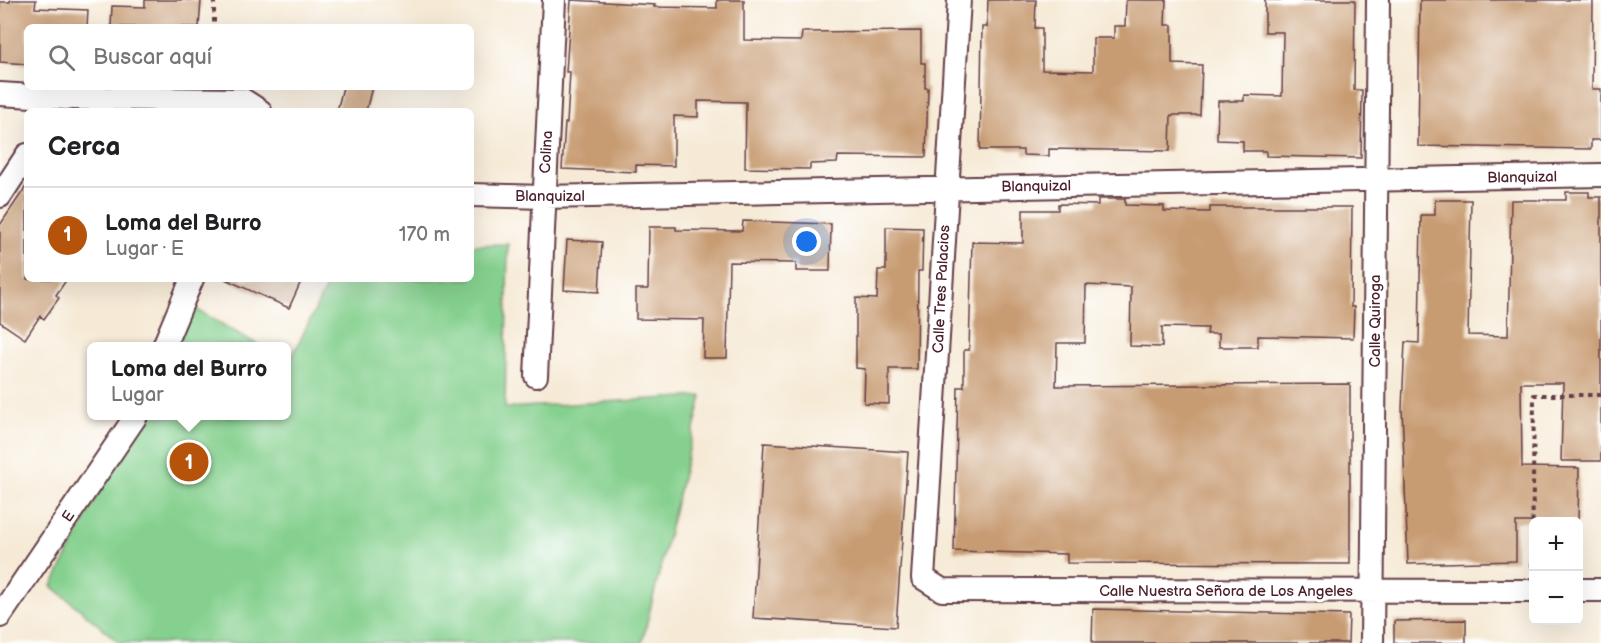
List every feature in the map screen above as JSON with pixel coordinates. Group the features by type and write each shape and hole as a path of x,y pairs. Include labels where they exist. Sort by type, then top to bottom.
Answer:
{"street":[{"name":"Colina","path":"536,376 554,0"},
{"name":"Calle Tres Palacios","path":"923,578 959,0"},
{"name":"Calle Quiroga","path":"1372,643 1378,0"},
{"path":"0,94 61,104 243,100 255,108"},
{"path":"0,196 24,160"},
{"name":"Blanquizal","path":"474,195 543,197 1601,175"},
{"path":"166,342 191,282"},
{"name":"E","path":"0,616 133,420"},
{"name":"Calle Nuestra Señora de Los Angeles","path":"923,578 942,590 1529,591"},
{"path":"1583,590 1601,590"}],"path":[{"path":"214,0 214,24"},
{"path":"1533,571 1534,395 1601,395"}],"green space":[{"path":"508,244 505,408 702,396 642,643 120,643 52,586 136,420 291,420 291,359 329,282 474,282 474,245"},
{"path":"192,307 253,342 174,342"}],"building":[{"path":"10,0 36,0 35,8 88,10 87,24 24,24 24,64 0,62 0,2 10,2"},
{"path":"145,0 201,0 199,24 111,24 112,6 145,7"},
{"path":"571,0 655,5 654,7 717,8 717,0 744,0 744,40 801,41 802,32 921,31 921,63 925,63 925,88 928,88 926,157 838,156 837,163 810,164 810,169 745,168 746,102 698,101 698,117 674,116 674,166 636,165 636,172 562,169 570,72 566,72"},
{"path":"988,0 1036,0 1035,28 1042,28 1042,70 1093,71 1093,38 1114,38 1114,26 1125,26 1126,0 1166,0 1165,25 1172,25 1172,64 1202,65 1200,115 1171,115 1170,151 1049,149 1049,156 1023,155 1023,150 980,150 982,27 987,27"},
{"path":"1265,0 1355,0 1354,90 1362,90 1361,158 1266,156 1266,151 1243,151 1243,141 1217,140 1218,101 1244,101 1244,95 1282,96 1283,32 1265,32"},
{"path":"1420,0 1593,0 1592,89 1601,89 1601,140 1591,140 1591,149 1418,146"},
{"path":"342,90 371,90 367,108 338,108"},
{"path":"24,189 24,282 65,282 56,295 59,298 44,319 40,316 25,339 0,322 0,225"},
{"path":"1566,192 1589,192 1589,197 1601,197 1601,461 1561,461 1563,383 1521,383 1522,467 1579,468 1578,517 1529,517 1529,522 1516,522 1516,561 1408,564 1402,408 1405,342 1419,343 1421,215 1435,215 1435,200 1471,200 1468,335 1508,336 1511,200 1566,200"},
{"path":"1098,199 1125,199 1125,205 1164,206 1164,211 1210,212 1210,207 1352,207 1353,338 1258,336 1258,347 1219,347 1219,334 1207,334 1208,328 1162,327 1162,347 1130,346 1131,287 1086,285 1085,343 1057,343 1056,386 1350,384 1350,564 1067,563 1067,554 954,551 958,387 964,387 964,350 969,350 972,242 1023,243 1023,210 1058,210 1058,204 1098,205"},
{"path":"743,221 831,224 830,271 796,271 796,263 729,262 727,358 703,358 704,320 636,319 636,289 648,289 649,227 676,227 676,230 742,231"},
{"path":"886,227 923,228 922,271 918,271 917,369 889,369 889,404 864,403 865,369 856,368 856,298 877,299 878,270 886,270"},
{"path":"567,240 602,242 599,292 564,290"},
{"path":"232,282 301,282 289,308"},
{"path":"764,443 908,452 896,627 753,618"},
{"path":"1093,609 1349,615 1348,643 1092,643"},
{"path":"1466,620 1466,643 1394,643 1394,621"}],"place":[{"name":"Loma del Burro","path":"189,462"}]}
